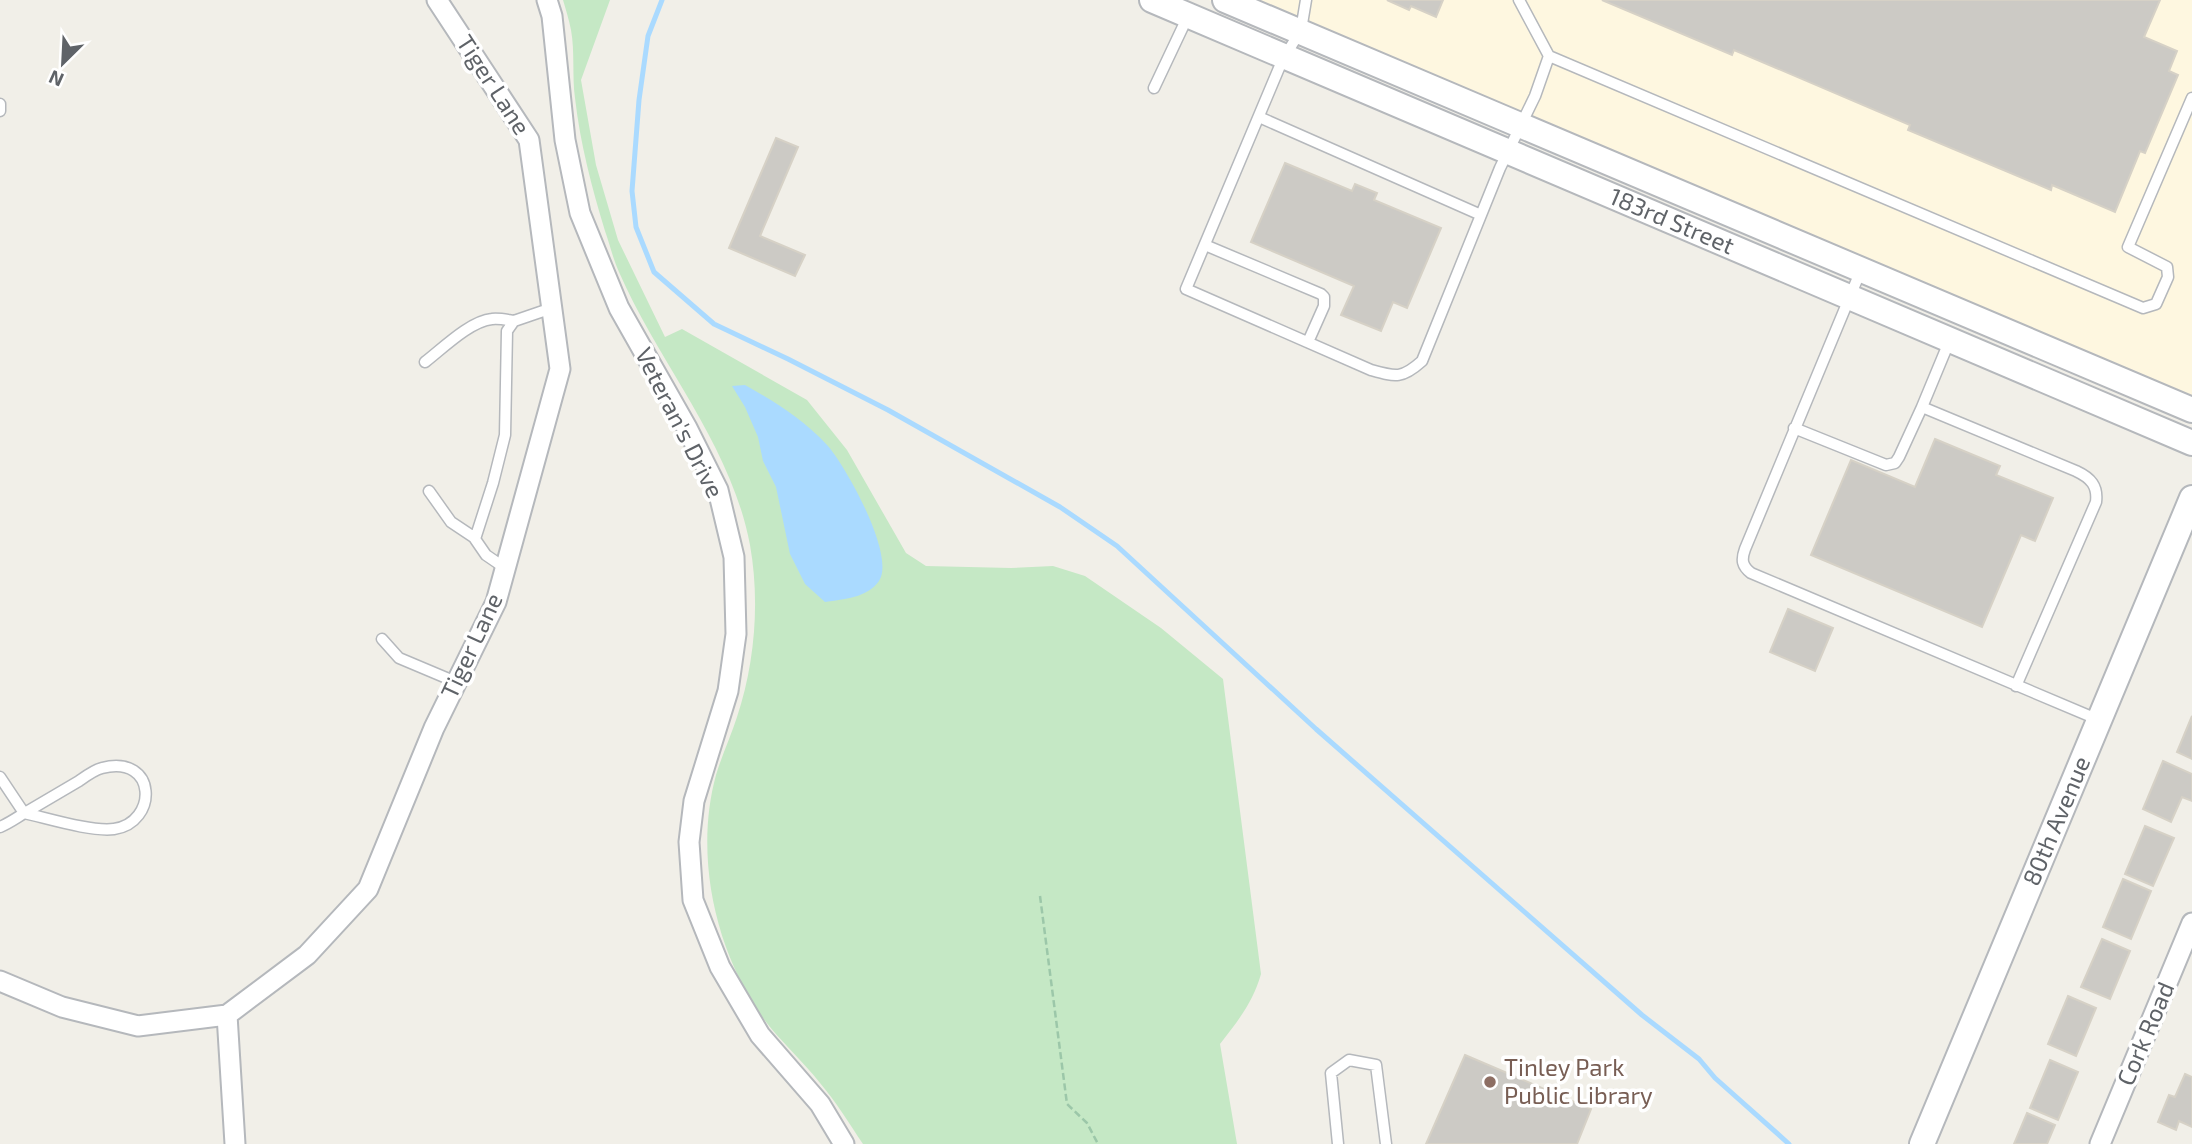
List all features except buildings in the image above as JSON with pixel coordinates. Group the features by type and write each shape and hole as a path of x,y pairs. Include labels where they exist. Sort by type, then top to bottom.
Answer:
{"street":[{"name":"Tiger Lane","path":"0,981 62,1007 138,1026 227,1015 307,955 368,889 434,728 496,602 560,369 530,141 437,0"},
{"name":"Veteran's Drive","path":"547,0 552,16 565,140 580,213 619,308 718,490 734,556 736,634 728,691 694,801 689,842 693,900 720,967 760,1035 820,1104 844,1144"},
{"name":"183rd Street","path":"1152,0 2192,443"},
{"name":"183rd Street","path":"1226,0 2192,410"},
{"name":"80th Avenue","path":"1922,1144 2192,498"},
{"name":"Cork Road","path":"2100,1144 2192,923"},
{"path":"227,1015 235,1144"}],"lane":[{"path":"1306,0 1301,30 1284,57 1186,289 1371,370 1394,376 1409,373 1422,360 1481,215 1523,126 1549,56"},
{"path":"1518,0 1549,56 2143,308 2156,304 2168,277 2167,267 2128,247 2192,97"},
{"path":"1154,88 1188,16"},
{"path":"0,104 0,111"},
{"path":"1259,117 1481,215"},
{"path":"1205,245 1321,294 1324,297 1324,306 1308,342"},
{"path":"1861,270 1742,556 1745,569 2100,720"},
{"path":"425,362 484,320 495,318 514,321 552,308"},
{"path":"475,538 505,435 507,331 514,321"},
{"path":"1794,428 1886,465 1895,463 1950,341"},
{"path":"1922,407 2076,471 2094,484 2097,492 2096,502 2016,686"},
{"path":"429,491 451,522 475,538 486,555 505,568"},
{"path":"382,639 399,658 456,682"},
{"path":"0,777 24,813 98,828 115,829 129,823 141,812 146,798 145,782 135,771 122,765 99,769 24,813 0,827"},
{"path":"1338,1144 1331,1073 1349,1060 1376,1065 1386,1144"}],"path":[{"path":"1040,896 1067,1104 1087,1123 1098,1144"}],"shaded area":[{"path":"1209,0 2192,0 2192,419"}],"green space":[{"path":"563,0 610,0 581,80 596,165 618,240 665,337 682,329 807,400 847,450 906,553 926,566 1053,566 1085,576 1161,628 1223,679 1261,974 1249,1002 1220,1044 1237,1144 863,1144 826,1090 763,1018 746,992 721,933 713,901 707,837 716,775 735,724 752,654 755,588 750,545 741,508 711,438 635,306 615,262 583,149 574,90 572,38"}],"water":[{"path":"745,385 808,427 827,445 846,472 866,512 881,552 882,569 879,581 868,591 855,597 825,602 805,584 790,554 776,487 763,461 758,437 732,386"}],"waterway":[{"path":"662,0 648,36 639,100 632,191 636,227 654,272 714,324 888,410 1060,507 1117,546 1316,729 1642,1015 1699,1059 1715,1078 1789,1144"}],"place":[{"name":"Tinley Park Public Library","path":"1490,1082"}]}
